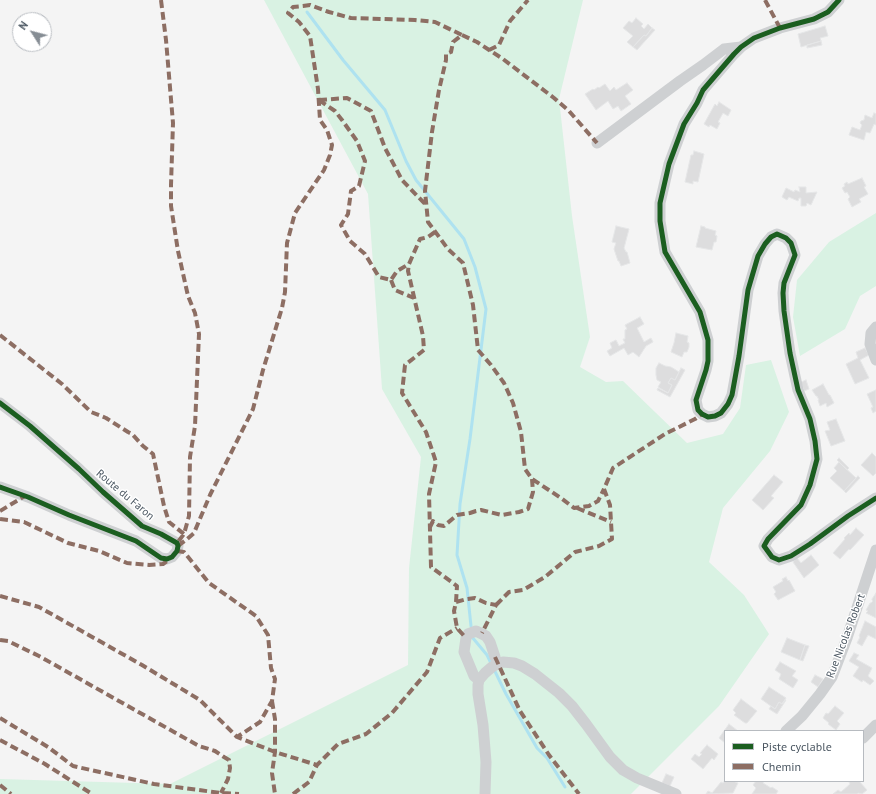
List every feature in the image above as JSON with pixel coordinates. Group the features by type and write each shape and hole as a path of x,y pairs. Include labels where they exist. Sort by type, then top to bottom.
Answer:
{"street":[{"path":"839,0 828,12 814,19 780,28 754,38 741,47 721,67 703,90 684,124 669,164 660,203 660,221 665,252 700,312 708,340 708,361 696,400 698,410 708,417 716,416 721,413 728,404 732,394 748,290 758,256 765,244 776,234 786,238 791,244 795,255 784,283 784,311 790,353 798,390 810,419 817,459 810,485 801,505 768,539 764,546 772,557 779,560 792,556 876,498"},
{"path":"597,144 724,49 741,47"},
{"path":"876,326 872,333 870,344 876,360"},
{"name":"Route du Faron","path":"0,402 30,426 142,526 161,534 176,543 178,546 177,551 168,559 161,558 136,541 0,487"},
{"name":"Rue Nicolas Robert","path":"787,730 802,716 832,677 847,638 876,550"},
{"path":"479,680 474,676 464,652 468,634 476,631 486,636 490,642 495,657"},
{"path":"485,794 486,762 483,725 478,694 479,680 492,667 503,662 514,663 522,666 559,693 572,706 610,757 623,770 637,778 676,794"},
{"path":"864,737 876,725"}],"green space":[{"path":"264,0 583,0 559,99 572,216 590,337 580,367 606,382 623,381 687,443 723,434 740,408 746,365 771,360 789,412 770,451 723,508 709,562 744,595 769,634 719,706 631,794 0,794 0,779 170,784 408,665 409,568 421,457 382,389 368,194"},
{"path":"876,213 876,286 860,296 845,329 800,356 793,317 797,280 829,242"}],"building":[{"path":"636,18 643,24 641,26 644,29 648,24 652,28 646,36 644,35 633,47 627,42 633,36 623,28 629,21 632,23"},
{"path":"825,26 828,36 820,38 821,41 801,47 798,34"},
{"path":"652,28 655,30 637,50 633,47 644,35 646,36"},
{"path":"821,41 822,45 807,48 807,45"},
{"path":"627,83 633,90 625,96 631,104 621,111 618,106 613,109 608,101 596,110 585,94 605,84 610,91 614,87 616,90"},
{"path":"719,102 731,110 728,116 723,113 718,122 720,123 717,129 710,125 709,127 704,124 715,104 717,106"},
{"path":"874,113 876,114 876,125 874,124 870,133 866,132 864,140 849,135 852,127 860,130 862,125 860,123 864,120 865,115 872,118"},
{"path":"694,151 704,154 698,182 693,181 693,184 685,182 691,155 693,155"},
{"path":"862,178 866,186 864,187 868,194 859,199 861,202 852,207 848,199 850,197 842,188 847,182 848,184"},
{"path":"799,187 806,187 806,193 817,192 811,205 807,203 806,206 801,206 801,198 799,198 798,201 789,197 787,200 782,197 786,188 794,192 795,190 800,192"},
{"path":"616,226 629,229 624,248 627,252 630,263 621,266 614,249 616,243 612,242"},
{"path":"701,226 716,231 716,242 714,242 712,250 696,247"},
{"path":"640,317 644,324 637,328 644,342 651,338 653,342 646,346 639,357 633,352 628,355 624,348 610,356 607,351 612,348 610,343 616,340 619,346 625,343 623,339 625,339 625,330 627,329 625,325"},
{"path":"676,333 688,336 687,342 689,343 689,347 687,352 684,352 682,357 671,352"},
{"path":"865,348 869,355 860,360 869,378 855,384 846,364 858,358 856,352"},
{"path":"659,363 671,367 679,372 675,380 671,378 668,383 672,385 668,393 658,387 661,382 657,380 656,368"},
{"path":"681,368 685,370 670,397 657,390 658,388 668,393 672,385 668,383 671,378 675,380"},
{"path":"806,380 809,389 804,391 801,382"},
{"path":"823,384 834,403 827,407 826,403 820,406 817,396 812,390"},
{"path":"876,390 876,411 873,413 871,408 873,407 867,394"},
{"path":"836,419 845,441 831,446 825,431 830,430 827,422"},
{"path":"872,453 876,457 876,473 873,476 861,465"},
{"path":"839,458 849,468 847,470 837,460"},
{"path":"839,462 856,478 844,491 830,478 837,471 834,468"},
{"path":"774,475 783,482 771,496 774,498 763,510 752,500"},
{"path":"858,476 860,478 846,493 844,491"},
{"path":"856,528 864,535 840,559 833,553 845,539 844,538 849,533 850,535"},
{"path":"811,555 819,565 804,578 793,562 797,558 801,563"},
{"path":"786,577 795,591 778,600 774,594 776,592 773,587 783,581 782,579"},
{"path":"876,593 876,618 866,613 868,611 866,610 873,601 872,599"},
{"path":"865,621 876,627 876,639 868,635 862,646 857,643"},
{"path":"787,638 805,645 800,660 781,652"},
{"path":"805,645 809,646 803,661 800,660"},
{"path":"854,653 859,655 856,659 872,668 868,676 874,681 870,685 853,676 859,667 849,661"},
{"path":"780,662 796,671 792,676 798,680 793,688 779,679 781,674 775,670"},
{"path":"815,675 823,679 818,687 811,682"},
{"path":"769,687 786,698 782,704 779,702 775,709 761,699"},
{"path":"741,699 757,711 747,723 734,715 736,713 733,710"},
{"path":"785,700 777,714 769,709 771,706 775,709 779,702 782,704"},
{"path":"835,706 844,713 837,721 840,724 836,730 823,718 826,713 828,714"},
{"path":"729,724 737,730 725,730"},
{"path":"724,731 724,742 719,738"},
{"path":"707,745 718,754 714,760 712,758 703,769 691,759 695,754 699,757 702,754 700,753"},
{"path":"666,774 674,777 670,786 662,783"},
{"path":"721,782 723,783 724,782 738,783 733,793 706,794 708,791 712,793"},
{"path":"755,782 764,782 778,791 776,794 752,794 756,788 753,785"},
{"path":"849,782 860,782 867,790 862,794 833,794 838,790 841,792 850,784"}],"waterway":[{"path":"307,12 343,60 385,110 406,161 416,180 464,239 475,267 486,309 470,439 460,504 457,555 467,588 471,626"},
{"path":"472,637 487,655 506,694 537,748 547,758 565,787"}],"marked path":[{"path":"161,0 173,123 171,206 178,251 188,296 195,313 199,334 195,426 190,457 189,516 184,534 177,543"},
{"path":"489,50 499,45 510,21 528,0"},
{"path":"765,0 780,28"},
{"path":"178,546 194,533 210,495 253,409 282,308 285,292 287,243 295,213 324,170 330,155 332,145 327,130 320,120 318,89 310,36 299,22 288,13 293,7 310,5 351,18 435,22 462,35 453,42 451,52 446,54 439,90 425,191 428,222 448,249 463,263 473,305 478,350 504,383 513,403 521,432 525,469 532,479 574,508 589,506 598,501 604,489"},
{"path":"462,35 477,42 503,59 554,98 569,111 597,143"},
{"path":"319,100 347,98 371,111 385,148 402,180 426,205"},
{"path":"319,100 335,111 342,120 357,141 365,161 359,186 351,191 348,214 341,225 350,241 365,254 379,277 391,280 397,271 409,264"},
{"path":"435,232 428,237 420,239 409,264 408,271 423,336 424,350 405,365 402,393 426,432 436,462 429,494 431,567 457,586 454,611 457,628 466,638"},
{"path":"391,280 395,290 414,298"},
{"path":"0,335 62,384 91,412 106,418 132,434 153,454 164,506 169,522 184,534"},
{"path":"496,605 509,592 523,590 545,577 575,552 599,546 612,539 610,505 604,489 613,468 665,434 702,414"},
{"path":"430,527 433,521 438,525 444,526 457,515 481,510 502,515 528,509 533,492 532,479"},
{"path":"0,511 25,496"},
{"path":"577,508 611,522"},
{"path":"0,519 24,522 68,543 99,551 127,563 149,565 163,564 170,559"},
{"path":"177,551 184,552 209,583 256,616 268,635 271,668 275,679 272,701 260,722 237,737"},
{"path":"0,596 39,607 142,665 200,700 237,737 275,752 317,765"},
{"path":"456,602 475,598 486,603 496,605 482,633"},
{"path":"293,794 309,782 317,765 338,744 366,734 392,713 427,672 440,638 457,628"},
{"path":"0,640 8,641 39,656 199,746 215,751 229,760 230,768 228,779 221,793"},
{"path":"495,657 520,711 549,755 579,794"},
{"path":"272,701 275,719 275,752 272,773 275,794"},
{"path":"0,718 48,747 73,766 154,784 239,794"},
{"path":"0,740 45,764 92,794"},
{"path":"0,785 11,794"}],"cycle path":[{"path":"839,0 828,12 814,19 780,28 754,38 734,54 703,90 684,124 669,164 660,203 660,221 665,252 700,312 708,340 708,361 696,400 698,410 708,417 721,413 728,404 732,395 748,290 758,256 771,237 777,234 786,238 791,243 795,255 784,283 784,311 790,353 798,390 810,419 817,459 810,485 801,505 768,539 764,546 772,557 779,560 791,556 876,498"},
{"path":"0,403 30,426 142,526 177,543 177,551 172,557 167,559 161,558 136,541 0,487"}]}
